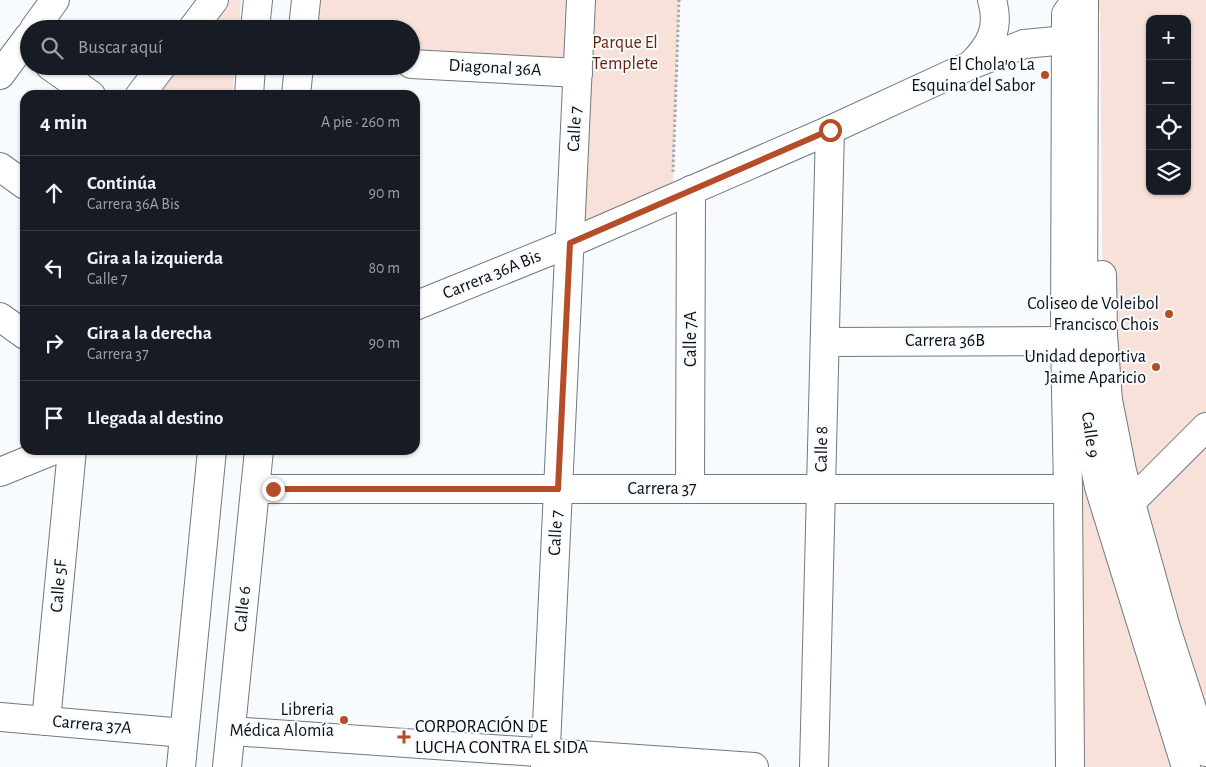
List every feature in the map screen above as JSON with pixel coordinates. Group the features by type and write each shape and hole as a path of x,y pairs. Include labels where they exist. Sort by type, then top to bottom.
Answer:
{"street":[{"path":"42,20 55,0"},
{"path":"199,20 214,0"},
{"path":"256,20 258,0"},
{"path":"304,20 306,0"},
{"name":"Calle 7","path":"545,760 581,0"},
{"path":"971,65 991,41 995,26 995,10 992,0"},
{"name":"Calle 9","path":"1070,767 1065,341 1066,14 1076,0"},
{"name":"Calle 9","path":"1084,0 1083,334 1090,444 1099,486 1186,767"},
{"name":"Calle 9","path":"1092,0 1100,12 1103,334 1107,390 1118,455 1130,503 1166,628 1206,752"},
{"name":"Carrera 36A Bis","path":"420,304 570,243 830,130 971,65 1024,44 1066,40"},
{"path":"0,75 20,51"},
{"name":"Diagonal 36A","path":"420,64 578,73"},
{"path":"63,75 85,90"},
{"path":"144,90 155,75"},
{"path":"249,90 251,75"},
{"path":"297,90 298,75"},
{"name":"Calle 8","path":"814,767 830,130"},
{"path":"0,167 20,181"},
{"name":"Calle 7A","path":"682,194 690,489"},
{"path":"0,317 20,331"},
{"name":"Carrera 36B","path":"825,342 1065,341"},
{"path":"1130,503 1206,427"},
{"path":"0,472 42,455"},
{"name":"Calle 5F","path":"46,721 72,455"},
{"path":"181,767 212,455"},
{"name":"Calle 6","path":"227,767 258,455"},
{"name":"Carrera 37","path":"255,489 1068,489"},
{"path":"1132,594 1148,566"},
{"name":"Carrera 37A","path":"0,717 184,733"},
{"path":"231,731 545,760 754,767"}],"path":[{"path":"679,0 682,194"}],"green space":[{"path":"227,0 241,0 240,20 210,20"},
{"name":"Parque El Templete","path":"306,0 679,0 673,185 570,243 578,73 420,64 420,20 304,20"},
{"name":"Unidad deportiva Jaime Aparicio","path":"1092,0 1206,0 1206,752 1166,628 1103,335 1100,12"},
{"path":"163,75 234,75 233,90 150,90"},
{"path":"1099,487 1186,767 1070,767 1068,489"}],"place":[{"name":"El Chola'o La Esquina del Sabor","path":"1045,75"},
{"name":"Coliseo de Voleibol Francisco Chois","path":"1169,314"},
{"name":"Unidad deportiva Jaime Aparicio","path":"1156,367"},
{"name":"Libreria Médica Alomía","path":"344,720"},
{"name":"CORPORACIÓN DE LUCHA CONTRA EL SIDA","path":"404,737"}],"route":[{"path":"273,489 558,489 570,243 830,130"}]}
